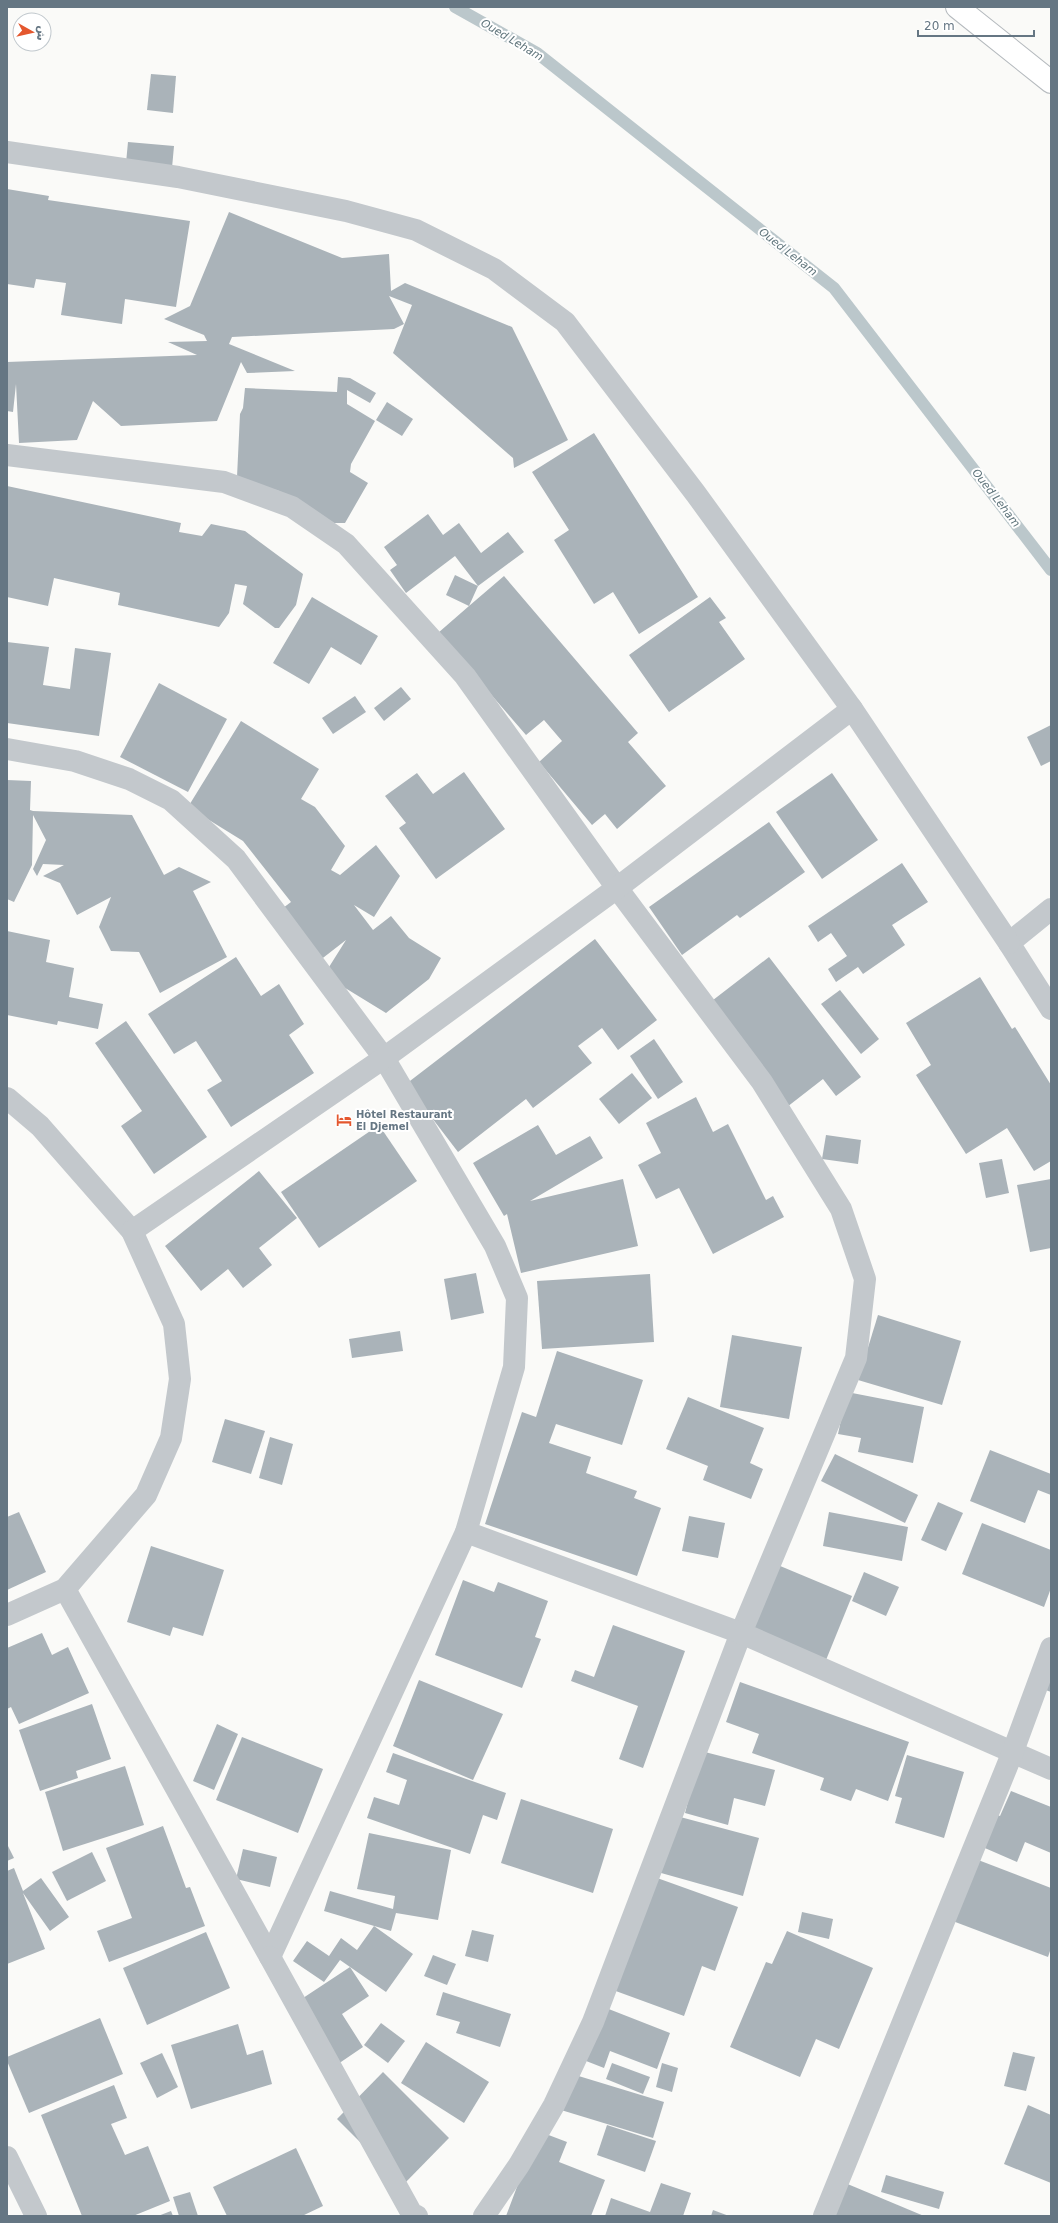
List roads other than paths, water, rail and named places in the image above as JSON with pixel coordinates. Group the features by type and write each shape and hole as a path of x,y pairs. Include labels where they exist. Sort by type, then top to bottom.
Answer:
{"main road":[{"path":"957,7 1051,82"}],"street":[{"path":"7,152 178,177 346,211 416,230 494,269 565,322 696,494 852,709 1009,943 1051,1010"},
{"path":"7,455 224,482 292,507 346,544 465,676 617,888 762,1082 841,1209 865,1280 856,1358 741,1633 593,2022 554,2105 519,2165 484,2216"},
{"path":"132,1231 384,1058 617,888 852,709"},
{"path":"7,749 75,761 129,779 171,800 236,859 384,1058 495,1246 517,1298 514,1367 466,1532 270,1957"},
{"path":"1009,943 1051,909"},
{"path":"7,1098 40,1126 132,1231 174,1324 180,1378 171,1438 146,1495 65,1589 7,1615"},
{"path":"466,1532 741,1633 1012,1754 1051,1769"},
{"path":"65,1589 270,1957 411,2215"},
{"path":"824,2216 1012,1754 1051,1648"},
{"path":"7,2157 36,2216"}],"waterway":[{"name":"Oued Leham","path":"455,7 537,53 834,288 1051,570"}],"place":[{"name":"Hôtel Restaurant El Djemel","path":"344,1120"}]}
